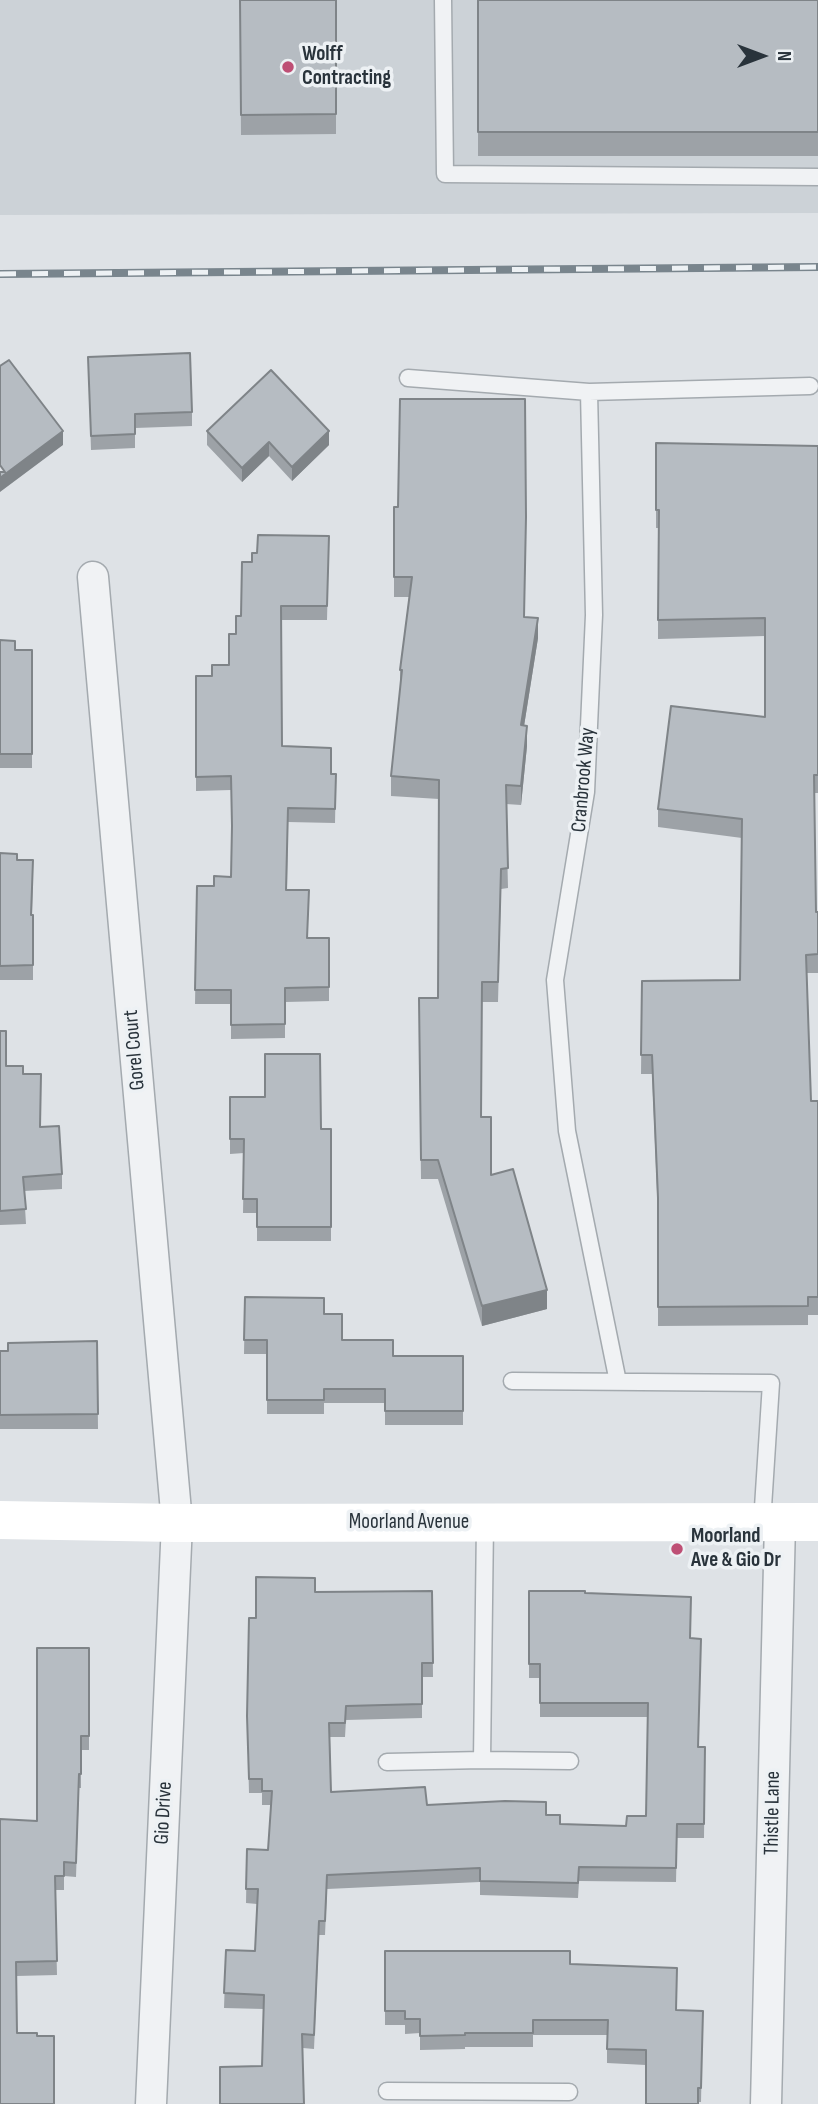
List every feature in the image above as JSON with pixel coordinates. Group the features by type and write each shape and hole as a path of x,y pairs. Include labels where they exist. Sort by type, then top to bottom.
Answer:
{"street":[{"name":"Gorel Court","path":"93,577 177,1522"},
{"name":"Moorland Avenue","path":"0,1520 818,1522"},
{"name":"Gio Drive","path":"151,2104 177,1522"},
{"name":"Thistle Lane","path":"766,2104 771,1522"}],"lane":[{"path":"443,0 445,174 818,177"},
{"path":"408,378 589,392 810,386"},
{"name":"Cranbrook Way","path":"589,392 594,615 586,792 555,980 567,1131 618,1382"},
{"path":"512,1381 771,1384 771,1522"},
{"path":"482,1760 485,1522"},
{"path":"387,1762 570,1761"},
{"path":"387,2091 475,2098 569,2092"}],"shaded area":[{"path":"0,0 818,0 818,213 0,215"}],"building":[{"name":"Wolff Contracting","path":"240,0 336,0 336,114 241,115"},
{"path":"478,0 818,0 818,132 478,132"},
{"path":"190,353 192,412 135,414 135,434 91,436 88,357"},
{"path":"9,360 63,431 0,478 0,472 5,472 0,465 0,366"},
{"path":"271,370 329,431 292,467 269,442 242,468 207,431"},
{"path":"400,399 525,399 524,617 538,618 521,725 527,726 521,786 506,785 508,868 501,869 498,982 482,982 481,1117 491,1117 491,1175 513,1169 547,1290 482,1306 438,1160 421,1160 419,998 438,998 439,780 391,776 400,670 412,577 394,577 394,507 398,507"},
{"path":"656,443 818,446 818,775 814,775 818,954 806,955 811,1101 818,1101 818,1297 808,1297 808,1306 658,1307 658,1198 652,1055 641,1055 642,981 740,980 742,819 658,809 671,706 765,717 765,618 658,620 659,510 656,510"},
{"path":"258,535 329,536 327,606 281,606 282,746 331,748 331,774 336,774 335,809 288,808 286,890 309,890 307,938 329,938 329,987 285,988 285,1024 231,1025 231,990 195,990 197,886 214,886 214,876 231,877 232,826 231,776 196,777 196,676 212,676 212,665 229,665 229,634 236,634 236,616 241,616 242,562 252,562 252,553 257,553"},
{"path":"0,640 15,641 15,650 32,650 32,754 0,754"},
{"path":"0,853 17,854 17,860 33,860 33,965 0,966"},
{"path":"0,1031 6,1031 6,1066 23,1066 23,1074 41,1074 40,1127 59,1126 62,1174 23,1177 26,1209 0,1211"},
{"path":"265,1054 320,1054 321,1129 331,1129 331,1227 257,1227 257,1199 243,1199 244,1139 230,1139 230,1097 265,1097"},
{"path":"245,1297 324,1298 324,1314 342,1314 342,1340 393,1340 393,1356 463,1356 463,1411 385,1411 385,1389 324,1389 324,1400 267,1400 267,1340 244,1340"},
{"path":"97,1341 98,1414 0,1415 0,1351 8,1351 8,1343"},
{"path":"256,1577 315,1578 315,1592 432,1591 433,1663 422,1663 422,1704 346,1706 345,1723 329,1723 331,1792 425,1787 427,1805 546,1802 546,1815 560,1815 560,1824 626,1826 627,1816 646,1816 648,1703 540,1703 540,1664 529,1664 529,1591 691,1597 690,1638 701,1639 698,1747 705,1747 704,1824 677,1824 676,1868 579,1867 578,1883 480,1881 480,1868 327,1875 325,1921 319,1921 314,2035 302,2034 304,2104 220,2104 220,2067 262,2066 264,1995 224,1993 226,1950 255,1951 258,1889 246,1889 247,1849 268,1850 272,1791 262,1791 262,1779 249,1779 249,1618 256,1618"},
{"path":"37,1648 89,1648 89,1736 81,1736 76,1863 64,1862 64,1876 55,1876 57,1961 16,1962 17,2033 54,2036 54,2104 0,2104 0,1819 37,1821"},
{"path":"385,1951 570,1951 570,1964 677,1968 676,2010 703,2011 701,2088 698,2088 698,2104 646,2104 646,2050 607,2049 608,2020 533,2020 533,2033 420,2036 420,2019 405,2019 405,2011 385,2011"}],"railway":[{"path":"0,274 818,267"}],"place":[{"name":"Wolff Contracting","path":"288,67"},
{"name":"Moorland Ave & Gio Dr","path":"677,1549"}]}
